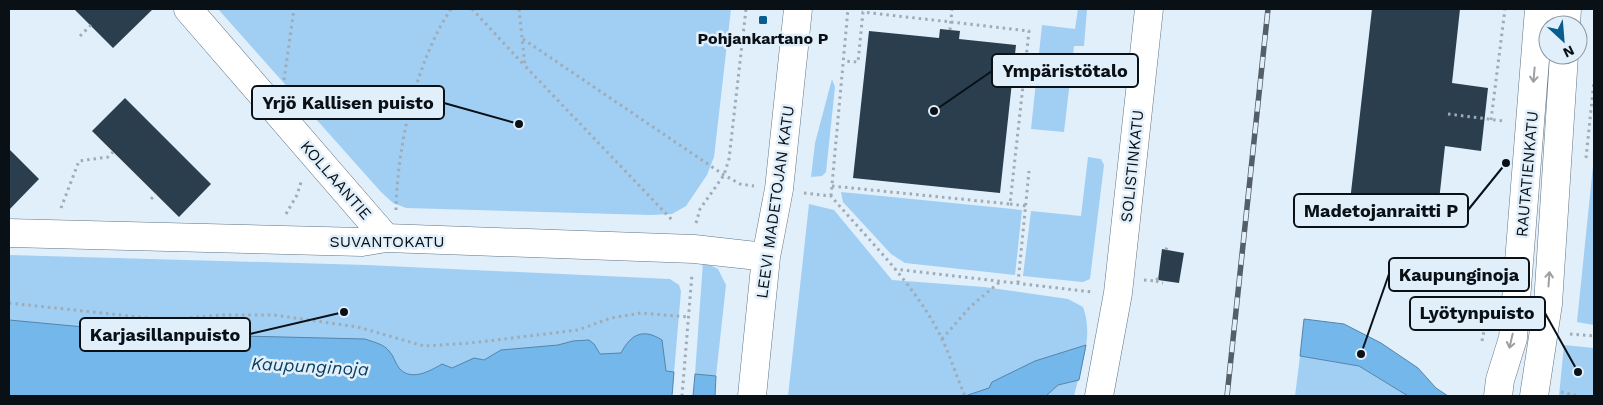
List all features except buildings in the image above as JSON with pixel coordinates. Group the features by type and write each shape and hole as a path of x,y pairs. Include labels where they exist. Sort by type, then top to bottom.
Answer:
{"street":[{"name":"KOLLAANTIE","path":"188,9 269,102 391,227"},
{"name":"LEEVI MADETOJAN KATU","path":"752,396 766,257 779,190 798,9"},
{"name":"SOLISTINKATU","path":"1098,396 1118,289 1150,9"},
{"name":"RAUTATIENKATU","path":"1498,396 1500,380 1513,338 1540,9"},
{"name":"RAUTATIENKATU","path":"1546,394 1548,304 1563,65"},
{"name":"SUVANTOKATU","path":"9,233 362,242 391,227 694,249 766,257"}],"path":[{"path":"269,102 282,90 294,9"},
{"path":"391,227 407,117 425,63 450,9"},
{"path":"472,9 678,227"},
{"path":"520,9 525,66"},
{"path":"682,396 696,220 724,174 730,159 746,9"},
{"path":"831,196 848,9"},
{"path":"950,30 952,9"},
{"path":"1491,120 1505,9"},
{"path":"844,61 858,62 864,10 1029,31 1010,204"},
{"path":"80,36 91,25"},
{"path":"743,37 761,39"},
{"path":"523,39 724,174 740,184 751,185"},
{"path":"1448,114 1510,122"},
{"path":"60,212 79,161 108,157 113,152"},
{"path":"281,219 291,208 297,196 304,171"},
{"path":"1018,283 1029,171"},
{"path":"832,186 1026,206"},
{"path":"150,199 156,194"},
{"path":"809,194 831,196 921,304 942,339 966,396"},
{"path":"893,269 1018,283 1118,289 1157,280 1163,283"},
{"path":"942,339 971,306 1002,280"},
{"path":"9,303 167,320 220,315 274,315 358,326 424,346 471,343 578,330 611,318 641,313 688,317"},
{"path":"1480,351 1486,316"},
{"path":"1568,334 1594,336"},
{"path":"1546,394 1579,396"}],"shaded area":[{"path":"218,9 731,9 714,157 707,175 686,206 672,214 406,208 393,203 381,192"},
{"path":"1078,9 1087,9 1084,46 1074,46 1064,132 1031,129 1042,25 1075,29"},
{"path":"832,79 835,87 826,172 822,176 811,177 815,143"},
{"path":"1594,156 1594,325 1577,322"},
{"path":"1088,157 1101,159 1104,165 1090,279 1083,282 1023,276 1031,211 1081,216"},
{"path":"841,192 1022,210 1015,275 905,263 891,254 843,202"},
{"path":"809,204 834,210 892,280 984,287 1068,299 1083,307 1086,318 1087,340 1074,396 788,396"},
{"path":"9,255 366,265 670,279 679,285 681,291 672,396 9,396"},
{"path":"703,262 718,269 726,285 716,376 695,374"},
{"path":"1564,345 1594,348 1594,396 1559,396"},
{"path":"1300,356 1359,366 1408,396 1295,396"}],"water":[{"path":"1304,319 1344,324 1381,343 1418,368 1436,388 1448,396 1408,396 1359,366 1300,356"},
{"path":"9,320 159,334 365,339 387,349 399,368 404,372 415,375 442,364 452,368 474,358 484,360 501,350 558,345 573,341 589,340 600,354 621,353 633,337 649,334 662,340 666,371 674,372 672,396 9,396"},
{"path":"1086,345 1079,380 1058,385 1046,396 965,396 989,388 992,382 1035,361"},
{"path":"695,374 716,376 715,396 693,396"}],"railway":[{"path":"1227,396 1268,9"}],"place":[{"name":"Pohjankartano P","path":"763,20"},
{"name":"Ympäristötalo","path":"934,111"},
{"name":"Yrjö Kallisen puisto","path":"519,124"},
{"name":"Madetojanraitti P","path":"1506,163"},
{"name":"Karjasillanpuisto","path":"344,312"},
{"name":"Kaupunginoja","path":"1361,354"},
{"name":"Lyötynpuisto","path":"1578,372"}]}
